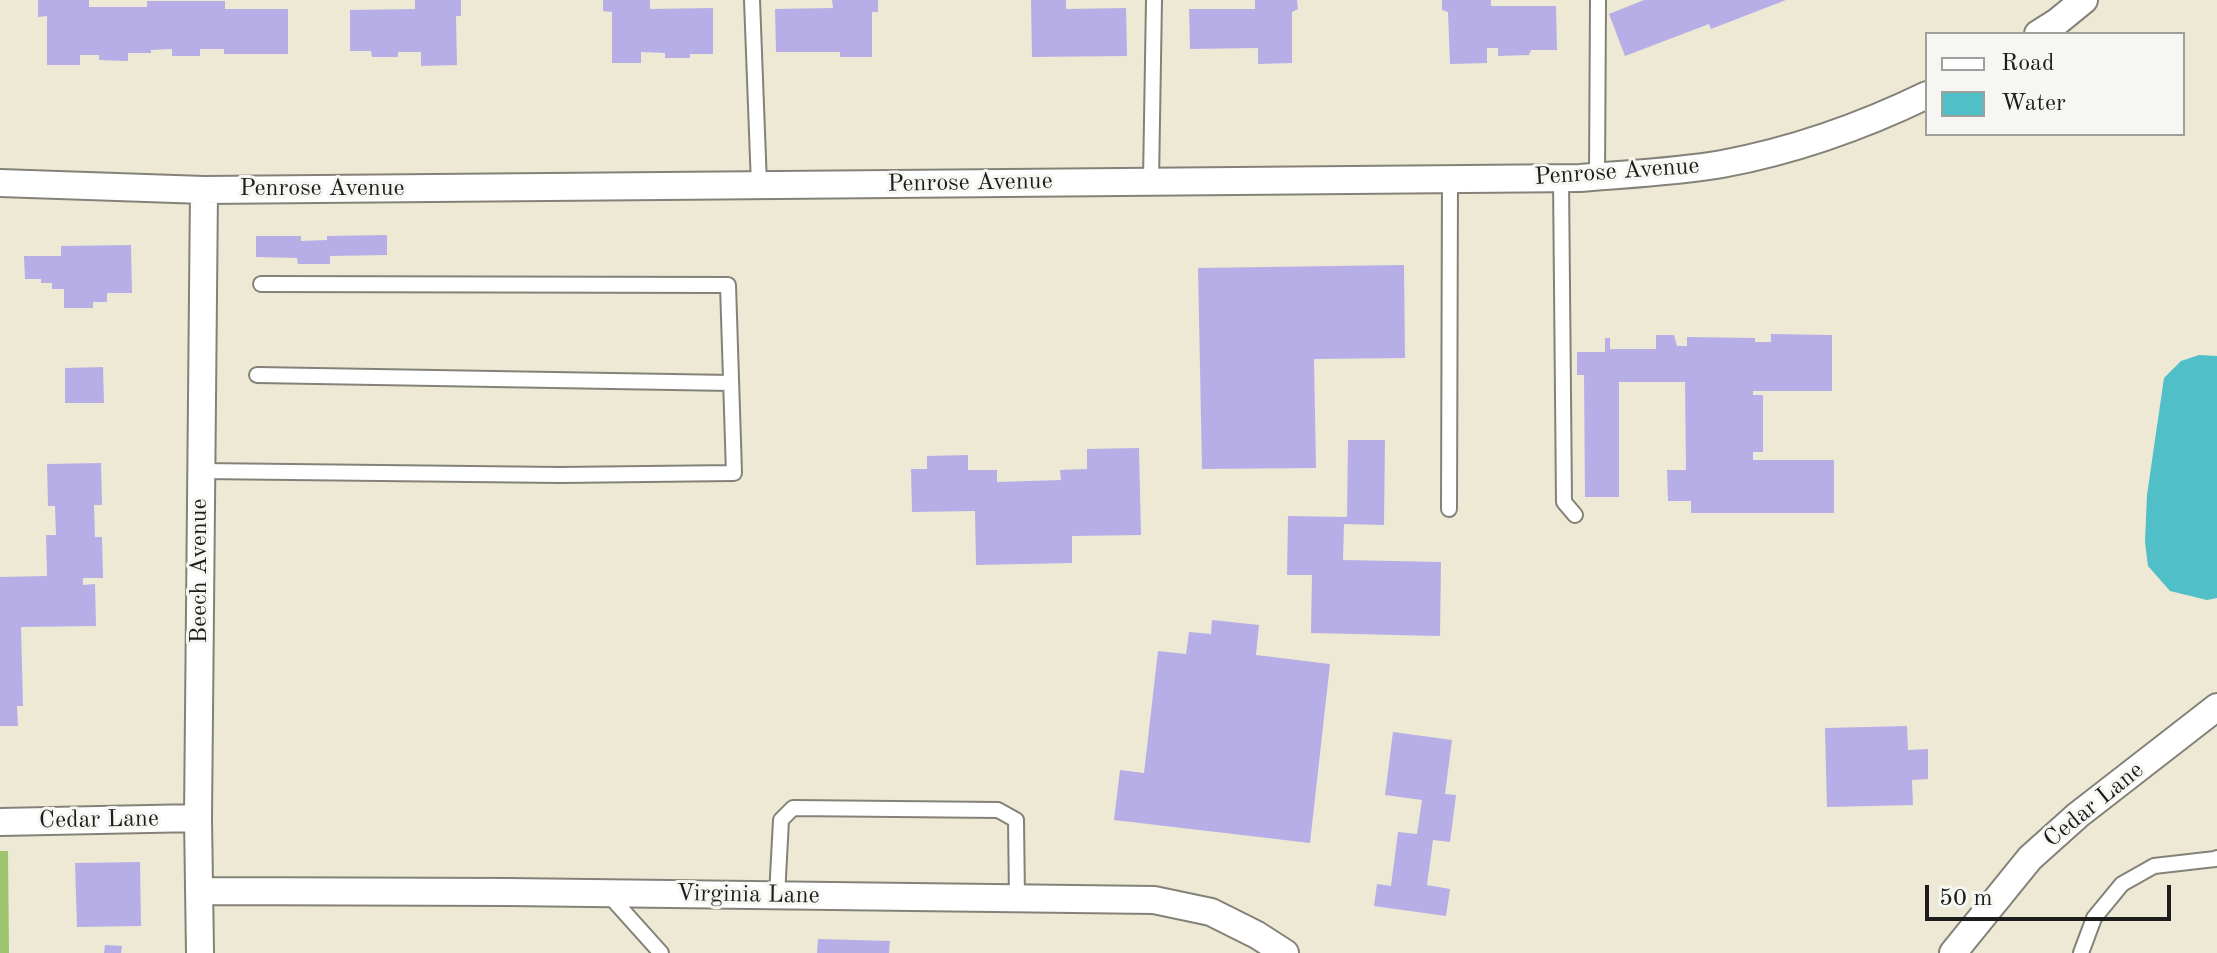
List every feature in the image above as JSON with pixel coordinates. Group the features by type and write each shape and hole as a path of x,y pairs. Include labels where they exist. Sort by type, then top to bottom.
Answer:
{"street":[{"path":"2041,32 2084,0"},
{"name":"Penrose Avenue","path":"0,183 204,190 1561,178 1725,164 1832,134 1925,96"},
{"name":"Beech Avenue","path":"200,953 198,818 204,190"},
{"name":"Cedar Lane","path":"1953,953 2030,858 2078,815 2217,707"},
{"name":"Cedar Lane","path":"0,822 198,818"},
{"name":"Virginia Lane","path":"199,891 1154,900 1211,912 1285,953"}],"lane":[{"path":"752,0 759,185"},
{"path":"1151,181 1154,0"},
{"path":"1597,176 1598,0"},
{"path":"1561,178 1564,502 1575,515"},
{"path":"1449,509 1450,179"},
{"path":"201,471 560,475 734,473 728,285 261,284"},
{"path":"257,375 731,383"},
{"path":"777,896 781,820 793,808 919,809 998,810 1016,820 1017,899"},
{"path":"2081,953 2094,918 2122,884 2154,866 2217,858"},
{"path":"608,893 661,953"}],"green space":[{"path":"0,851 8,851 9,953 0,953"}],"water":[{"path":"2199,355 2217,356 2217,598 2207,600 2170,591 2148,566 2145,542 2147,495 2164,378 2181,361"}],"building":[{"path":"38,0 89,0 89,7 147,7 147,1 225,1 225,9 288,9 288,54 224,54 224,49 200,49 200,56 172,56 172,49 128,53 128,61 99,60 99,55 80,55 80,65 47,65 47,16 38,17"},
{"path":"415,0 461,0 461,16 456,16 457,65 421,66 421,52 398,52 398,57 372,57 371,51 350,51 350,10 415,9"},
{"path":"603,0 650,0 650,9 713,8 713,54 665,58 665,53 641,52 641,63 612,63 612,12 603,11"},
{"path":"832,0 878,0 878,12 872,12 872,57 840,57 840,52 776,52 775,9 833,8"},
{"path":"1031,0 1066,0 1066,9 1126,8 1127,56 1032,57"},
{"path":"1255,0 1297,0 1298,9 1292,12 1292,63 1258,64 1258,48 1190,49 1189,9 1255,9"},
{"path":"1442,0 1491,0 1491,6 1556,6 1557,50 1531,50 1529,55 1498,56 1498,48 1487,48 1487,63 1450,64 1448,12 1442,10"},
{"path":"1644,0 1786,0 1711,29 1709,24 1625,56 1609,14"},
{"path":"387,235 387,255 330,256 330,264 298,264 297,258 256,257 256,236 301,236 301,241 327,240 327,236"},
{"path":"131,245 132,293 107,293 107,302 93,302 93,308 64,308 64,289 52,289 52,283 41,283 41,279 25,279 24,256 61,256 61,246"},
{"path":"1404,265 1405,358 1314,359 1316,468 1202,469 1198,268"},
{"path":"1771,334 1832,335 1832,391 1753,391 1753,395 1763,395 1763,452 1753,452 1753,460 1834,460 1834,513 1691,513 1691,501 1668,501 1667,470 1686,470 1685,382 1619,382 1619,497 1585,497 1584,375 1577,375 1577,352 1605,352 1605,338 1610,338 1610,349 1656,349 1656,335 1674,335 1677,346 1687,346 1687,337 1755,338 1755,342 1771,342"},
{"path":"103,367 104,403 65,403 65,368"},
{"path":"1348,440 1385,440 1384,525 1344,524 1343,560 1441,562 1440,636 1311,633 1312,575 1287,575 1288,516 1347,517"},
{"path":"1139,448 1141,535 1072,536 1072,563 976,565 975,511 912,512 911,469 927,469 927,456 968,455 968,470 997,470 997,482 1061,480 1060,470 1087,469 1087,449"},
{"path":"101,463 102,505 94,505 95,537 102,537 103,578 83,578 83,585 95,584 96,626 21,627 23,706 17,706 18,726 0,726 0,577 47,576 46,535 56,535 55,506 48,506 47,464"},
{"path":"1212,620 1259,625 1256,655 1330,664 1310,843 1114,820 1120,770 1144,773 1158,651 1186,654 1189,632 1211,634"},
{"path":"1907,726 1908,750 1928,749 1928,779 1912,780 1913,805 1827,807 1825,728"},
{"path":"1393,732 1452,740 1445,794 1456,795 1450,842 1433,840 1427,885 1450,889 1446,916 1374,906 1377,884 1391,886 1398,832 1417,834 1422,800 1385,795"},
{"path":"140,862 141,926 77,927 75,863"},
{"path":"818,939 890,941 889,953 817,953"},
{"path":"105,945 122,946 121,953 104,953"}]}
